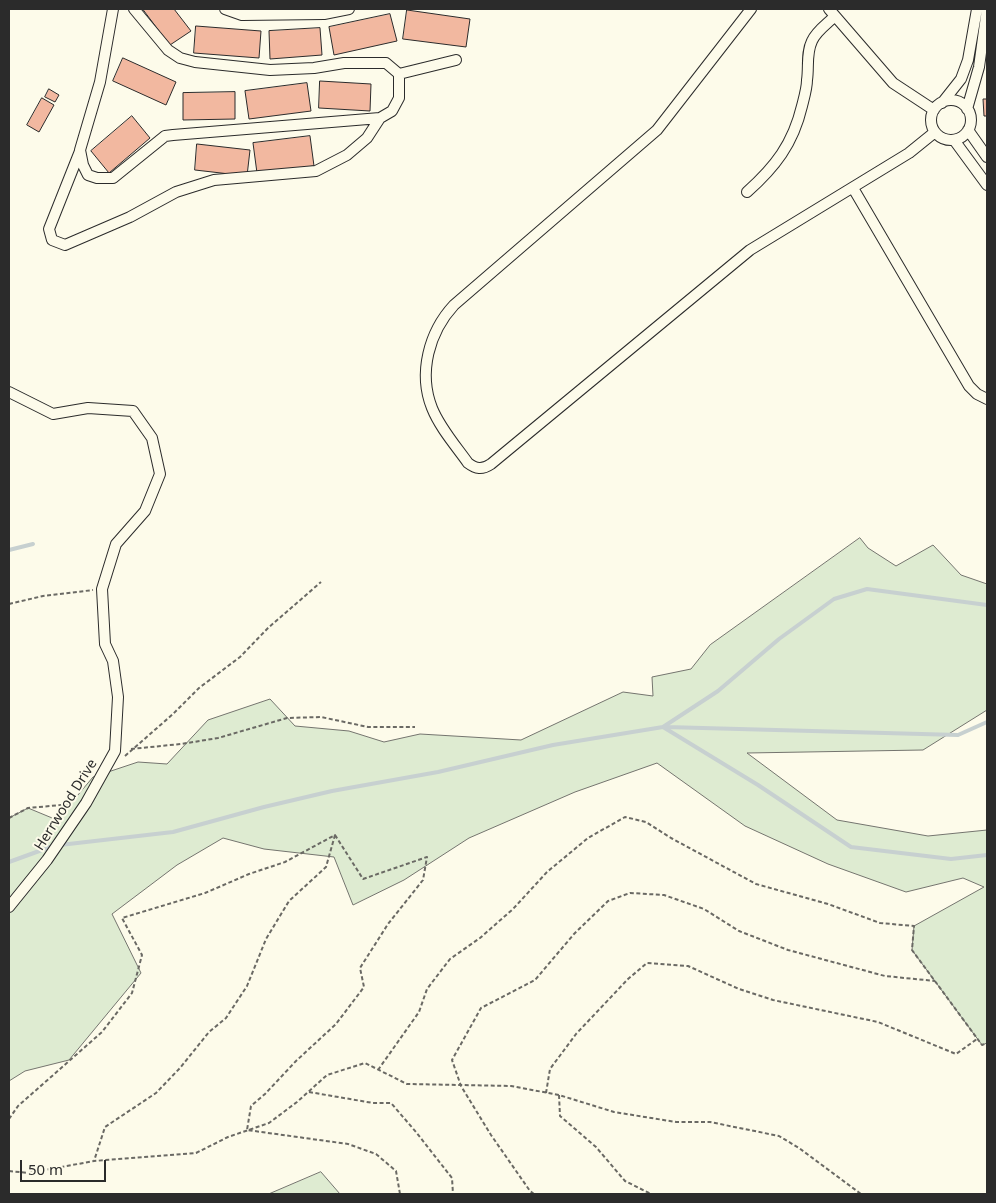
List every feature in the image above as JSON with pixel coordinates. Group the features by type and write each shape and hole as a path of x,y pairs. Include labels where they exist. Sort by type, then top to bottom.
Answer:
{"street":[{"path":"113,9 100,82 80,150 49,229 52,240 65,245 130,217 176,192 214,180 316,171 347,154 367,138 380,118"},
{"path":"134,9 168,50 180,58 195,62 270,70 314,68 344,63 386,63 399,74"},
{"path":"225,9 242,14 324,14 349,9"},
{"path":"751,9 658,130 470,291 446,314 431,343 427,360 426,378 432,408 468,463 480,469 486,467 750,250 909,153 935,132"},
{"path":"942,103 948,101 959,102 967,109 971,120 968,130 960,138 954,140 943,138 935,132 931,121 934,110 942,103 961,78 968,60 976,9"},
{"path":"967,109 979,67 987,9"},
{"path":"747,192 781,157 787,145 802,108 807,81 809,47 832,12 893,83 934,110"},
{"path":"399,74 456,60"},
{"path":"80,150 83,166 88,175 97,178 113,178 165,136 185,132 232,131 380,118 392,111 398,98 399,74"},
{"path":"968,130 987,157"},
{"path":"954,140 987,184"},
{"path":"853,188 968,386 977,394 987,399"},
{"name":"Herrwood Drive","path":"9,392 53,414 88,408 133,411 152,438 160,474 144,511 116,544 102,588 105,644 113,661 118,697 115,751 86,803 47,860 9,907"}],"path":[{"path":"321,582 268,628 240,657 199,688 173,714 131,750 218,738 286,718 321,717 368,727 416,727"},
{"path":"9,604 43,596 102,588"},
{"path":"9,818 28,808 86,803"},
{"path":"378,1070 419,1012 427,989 450,959 480,938 513,909 547,872 588,838 625,817 646,822 671,838 756,884 828,904 880,923 914,926 912,950 982,1044 987,1043"},
{"path":"9,1119 18,1106 102,1032 132,993 142,955 122,918 206,893 249,874 285,862 335,835"},
{"path":"247,1130 251,1106 336,1024 364,987 360,968 388,924 424,880 427,857 363,879 335,835"},
{"path":"94,1161 105,1127 156,1093 180,1068 209,1032 226,1018 247,986 266,939 289,901 326,867 335,835"},
{"path":"534,1194 508,1161 461,1086 452,1060 480,1008 535,980 574,934 608,901 630,893 664,895 704,909 739,931 798,952 885,976 935,981"},
{"path":"546,1093 550,1069 576,1034 628,979 647,963 688,966 773,1000 878,1022 956,1054 978,1039"},
{"path":"9,1171 29,1173 94,1161 196,1152 247,1130 269,1123 327,1075 365,1063 407,1084 511,1086 559,1095 614,1112 676,1122 710,1122 779,1136 799,1148 861,1194"},
{"path":"308,1092 373,1103 391,1103 452,1178 453,1194"},
{"path":"559,1095 560,1116 596,1147 625,1181 651,1194"},
{"path":"247,1130 348,1144 376,1154 396,1171 400,1194"}],"green space":[{"path":"860,538 868,548 896,566 933,545 961,575 987,584 987,710 923,750 747,753 837,820 928,836 987,830 987,1043 982,1045 912,950 914,926 984,887 963,878 906,892 828,864 745,826 657,763 575,792 469,838 404,880 353,905 334,857 264,849 223,838 177,865 112,914 141,973 69,1060 25,1071 9,1081 9,818 28,808 57,820 93,777 138,762 167,764 208,720 270,699 295,726 349,731 384,742 420,734 521,740 623,692 653,696 652,677 691,669 710,645"},
{"path":"321,1172 340,1194 269,1194"}],"building":[{"path":"143,9 174,9 191,31 170,45"},
{"path":"407,10 470,19 466,47 403,39"},
{"path":"390,14 397,41 334,55 329,27"},
{"path":"196,26 261,31 259,58 194,53"},
{"path":"320,28 322,55 270,59 269,31"},
{"path":"123,58 176,82 166,105 113,81"},
{"path":"320,81 371,84 370,111 319,108"},
{"path":"307,83 311,111 249,119 245,91"},
{"path":"49,89 59,95 55,102 45,97"},
{"path":"235,92 235,119 183,120 183,93"},
{"path":"42,98 54,105 39,132 27,125"},
{"path":"983,99 987,99 987,116 984,116"},
{"path":"132,116 150,138 109,173 91,151"},
{"path":"310,136 314,166 257,173 253,143"},
{"path":"197,144 250,150 247,176 195,170"}],"waterway":[{"path":"9,550 33,544"},
{"path":"663,727 718,691 779,639 834,599 867,589 987,605"},
{"path":"666,727 958,735 987,722"},
{"path":"60,845 173,832 332,791 438,772 553,745 663,727 758,785 851,847 951,859 987,855"},
{"path":"9,862 53,846"}]}
